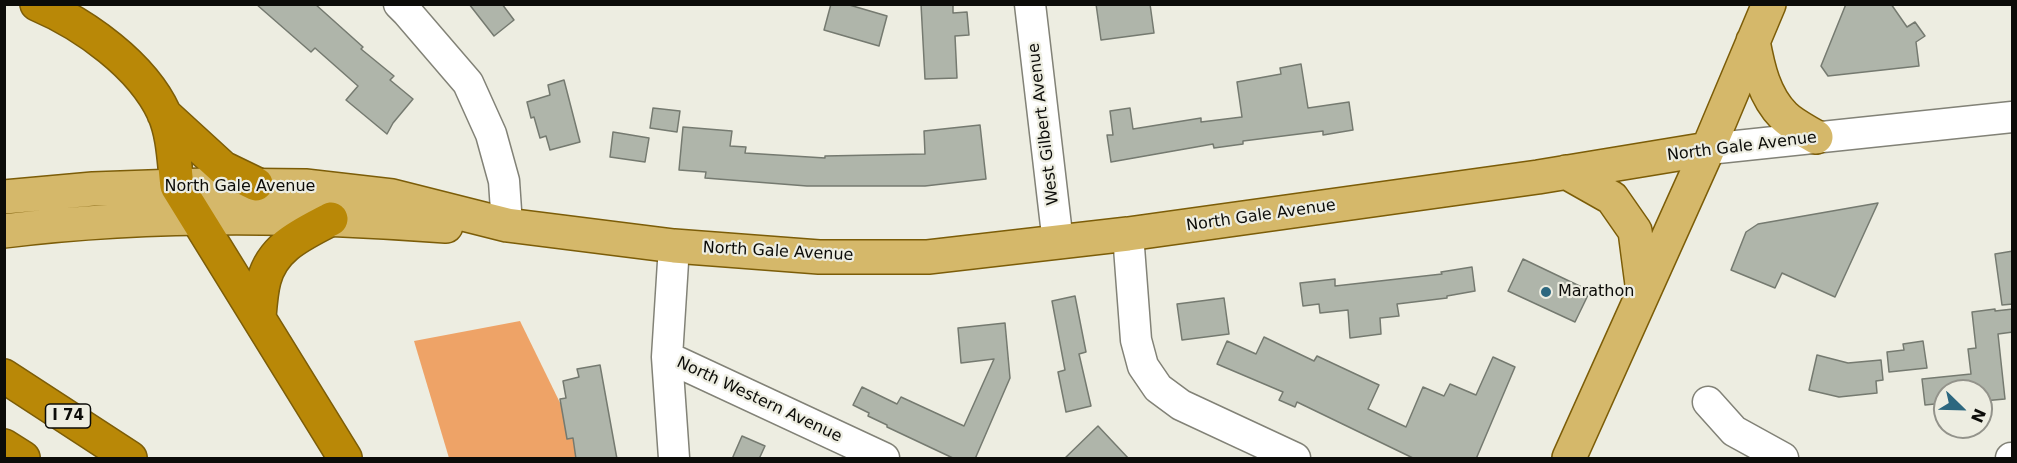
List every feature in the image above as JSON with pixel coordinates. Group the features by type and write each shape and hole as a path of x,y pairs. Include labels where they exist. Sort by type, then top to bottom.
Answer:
{"highway":[{"path":"37,4 91,34 123,60 151,91 164,114 171,137 177,186 345,459"},
{"path":"164,114 223,168 256,184"},
{"path":"259,317 264,278 276,254 291,241 331,219"},
{"name":"I 74","path":"4,376 130,459"},
{"path":"4,446 23,459"}],"main road":[{"path":"1569,459 1708,149 1769,4"},
{"path":"1753,41 1759,74 1770,98 1785,118 1816,137"},
{"name":"North Gale Avenue","path":"4,197 82,190 177,186 256,184 305,186 392,196 507,225 674,246 819,257 928,257 1128,234 1566,172 1708,149"},
{"path":"1566,172 1612,198 1635,231 1643,292"},
{"name":"North Gale Avenue","path":"4,231 74,224 198,218 331,219 464,227 507,225"}],"street":[{"path":"399,4 468,83 491,134 504,181 507,225"},
{"name":"West Gilbert Avenue","path":"1030,4 1058,243"},
{"name":"North Gale Avenue","path":"1708,149 2013,117"},
{"path":"1128,234 1136,340 1143,366 1158,388 1181,405 1295,459"},
{"path":"674,246 667,357 674,459"},
{"name":"North Western Avenue","path":"667,357 884,459"},
{"path":"1708,402 1734,430 1784,459"}],"shaded area":[{"path":"520,321 587,458 449,458 414,341"}],"building":[{"path":"256,4 315,4 363,47 361,49 394,76 390,80 413,99 387,134 346,100 358,86 315,48 311,52"},
{"path":"469,4 502,4 514,20 494,36"},
{"path":"831,4 846,4 887,16 879,46 824,30"},
{"path":"921,4 953,4 953,13 967,12 969,35 955,36 957,78 925,79"},
{"path":"1096,4 1150,4 1154,33 1101,40"},
{"path":"1846,4 1891,4 1907,27 1915,22 1925,36 1916,42 1919,66 1828,76 1821,66"},
{"path":"1301,64 1308,108 1349,102 1353,130 1323,135 1323,131 1243,141 1243,144 1214,148 1213,144 1111,162 1107,135 1113,135 1110,111 1130,108 1133,129 1201,118 1201,122 1242,117 1237,82 1281,74 1280,68"},
{"path":"564,80 580,142 550,150 546,136 540,138 527,102 550,95 548,85"},
{"path":"653,108 680,111 677,132 650,128"},
{"path":"980,125 986,179 925,186 807,186 705,178 706,172 679,170 683,127 732,131 730,146 746,147 745,153 825,158 825,156 925,154 924,131"},
{"path":"613,132 649,138 645,162 610,157"},
{"path":"1878,203 1835,297 1782,273 1775,288 1731,270 1746,232 1758,224"},
{"path":"2013,251 2013,304 2002,305 1995,254"},
{"path":"1523,259 1590,291 1575,322 1508,291"},
{"path":"1472,267 1475,291 1447,296 1447,298 1397,304 1399,316 1380,318 1381,334 1350,338 1348,310 1320,313 1319,304 1303,306 1300,283 1335,279 1335,286 1442,274 1441,272"},
{"path":"1075,296 1086,352 1079,354 1091,406 1066,412 1058,372 1065,370 1052,301"},
{"path":"1224,298 1229,334 1182,340 1177,304"},
{"path":"2013,309 2013,332 1998,334 2005,399 1993,400 1993,379 1933,379 1933,404 1925,405 1922,379 1971,374 1968,349 1976,348 1972,312"},
{"path":"1005,323 1010,378 975,459 955,459 887,427 868,416 869,413 853,405 862,387 897,404 901,397 964,426 994,359 961,363 958,328"},
{"path":"1264,337 1314,361 1317,356 1379,385 1368,409 1406,427 1423,387 1444,396 1450,384 1476,395 1493,357 1515,367 1476,459 1415,459 1297,402 1295,407 1279,400 1283,392 1217,364 1227,341 1256,354"},
{"path":"1923,341 1927,368 1889,372 1887,352 1904,350 1903,344"},
{"path":"1817,355 1848,363 1881,360 1883,380 1876,381 1877,393 1839,397 1809,390"},
{"path":"600,365 617,459 576,459 573,438 567,439 560,399 566,398 563,381 579,377 577,369"},
{"path":"1098,426 1129,459 1064,459"},
{"path":"742,436 765,446 759,459 732,459"}],"place":[{"name":"Marathon","path":"1546,292"}]}
